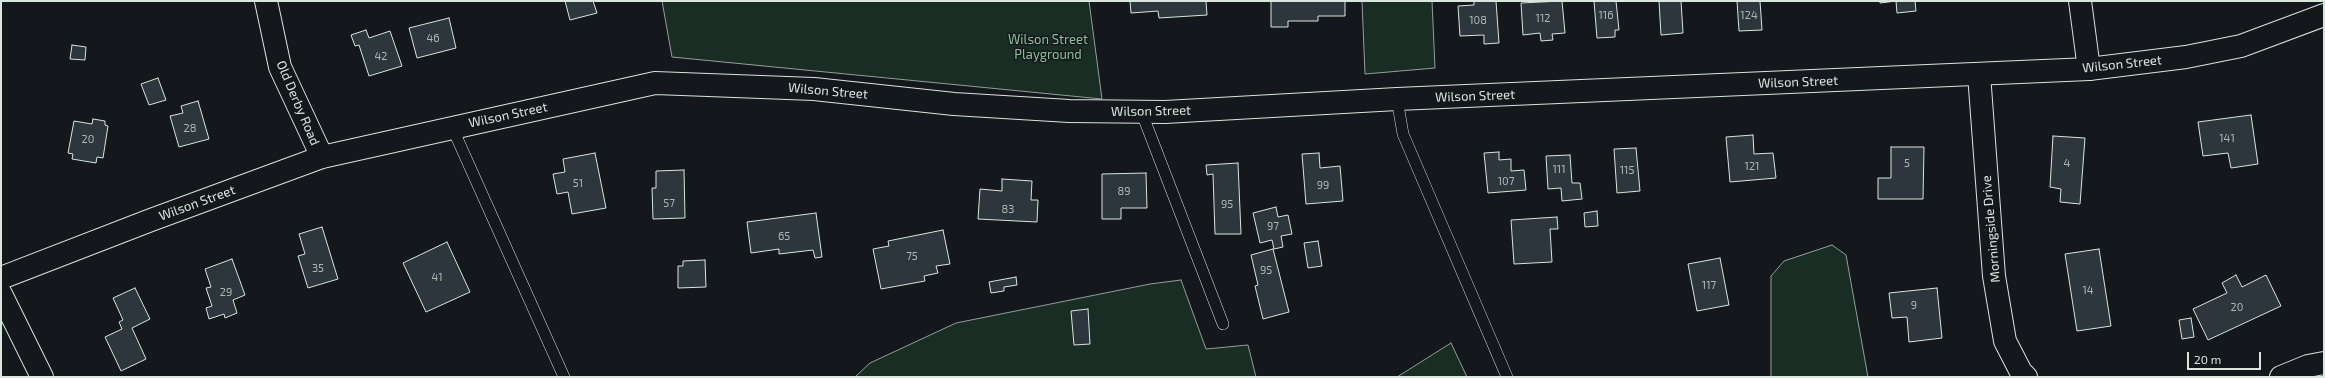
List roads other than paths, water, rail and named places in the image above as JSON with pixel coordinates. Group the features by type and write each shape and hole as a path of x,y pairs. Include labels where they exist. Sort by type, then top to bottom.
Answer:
{"street":[{"name":"Old Derby Road","path":"266,1 280,67 322,157"},
{"path":"2080,1 2089,69"},
{"name":"Wilson Street","path":"1,278 150,220 322,157 655,83 814,89 970,105 1069,111 1141,112 1397,99 2089,69 2186,57 2241,46 2324,15"},
{"name":"Morningside Drive","path":"1979,74 1994,276 2005,341 2021,372 2026,377"},
{"path":"1,294 42,377"},
{"path":"2281,377 2308,366 2324,363"}],"lane":[{"path":"1397,99 1403,134 1507,377"},
{"path":"1141,112 1223,324"},
{"path":"452,127 564,377"}],"park label":[{"name":"Wilson Street Playground","path":"1048,48"}]}
